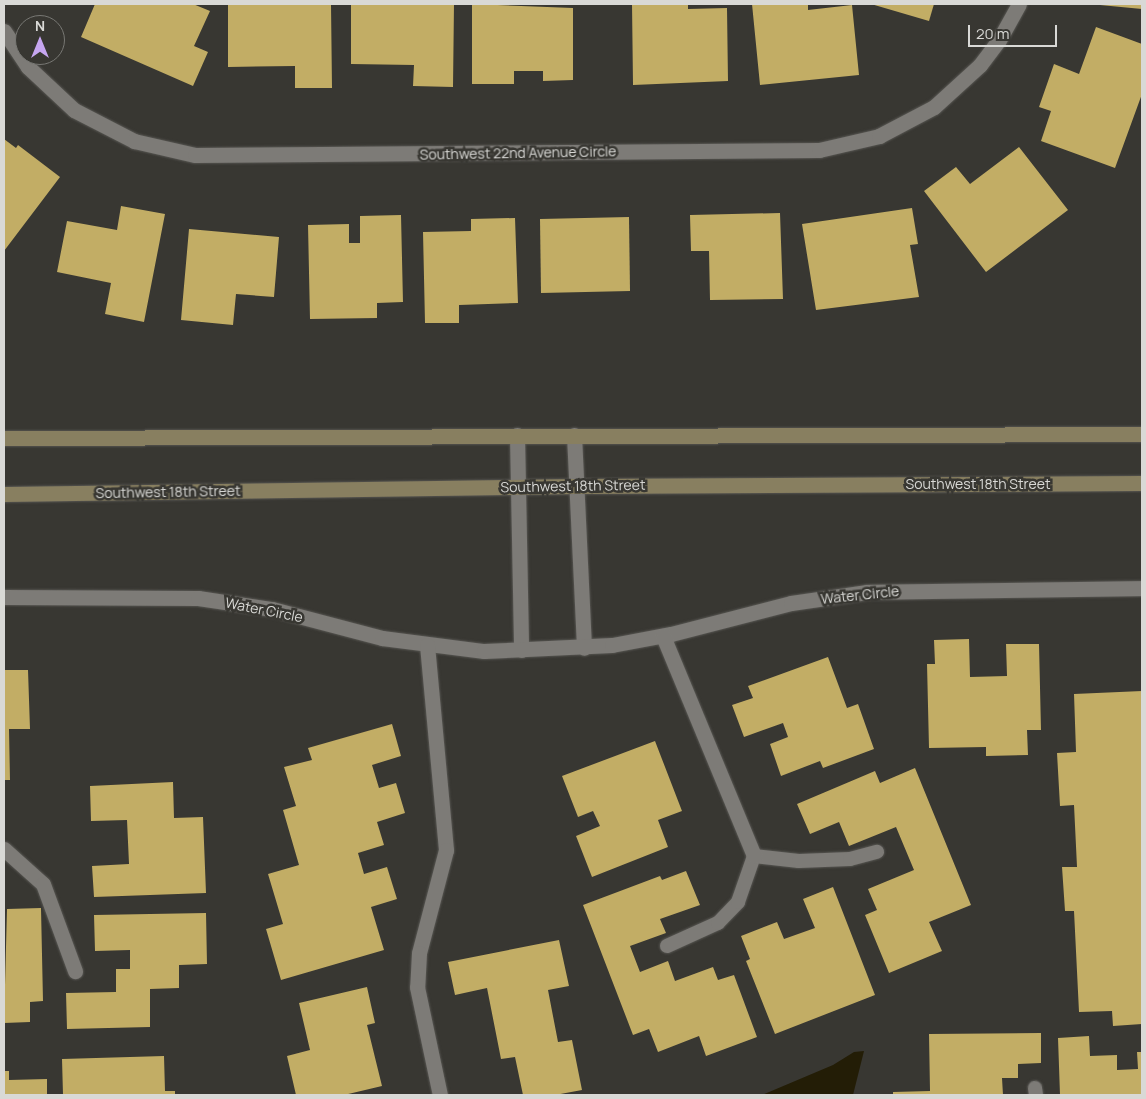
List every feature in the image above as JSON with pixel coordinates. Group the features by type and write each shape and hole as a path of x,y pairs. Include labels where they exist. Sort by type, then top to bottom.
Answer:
{"main road":[{"path":"4,438 1142,434"},
{"name":"Southwest 18th Street","path":"4,494 576,486 1142,483"}],"street":[{"name":"Southwest 22nd Avenue Circle","path":"4,32 28,67 74,110 134,141 195,155 819,150 879,136 934,107 980,65 1000,40 1019,4"},
{"path":"517,435 521,650"},
{"path":"574,435 584,648"},
{"name":"Water Circle","path":"4,597 198,598 272,610 382,638 484,651 584,648 663,636 791,602 867,592 1142,588"},
{"path":"663,636 754,856"},
{"path":"427,645 446,850 419,953 417,987 440,1095"},
{"path":"4,849 43,884 76,971"}],"lane":[{"path":"667,946 718,923 725,916 738,902 754,856 799,861 850,859 877,852"}],"shaded area":[{"path":"864,1051 853,1095 762,1095 833,1065 854,1052"}],"building":[{"path":"95,4 193,4 210,11 194,46 208,52 193,86 81,37"},
{"path":"228,4 331,4 332,88 295,88 295,66 228,67"},
{"path":"351,4 454,4 453,87 413,86 414,65 351,64"},
{"path":"472,4 573,8 573,80 543,81 543,71 514,71 514,84 472,84"},
{"path":"632,4 688,4 688,9 727,8 728,81 633,85"},
{"path":"752,4 808,4 808,10 852,5 859,75 760,85"},
{"path":"871,4 934,4 929,21"},
{"path":"1142,4 1142,9 1100,5"},
{"path":"1096,27 1142,44 1142,94 1115,168 1041,141 1051,111 1039,107 1054,64 1079,74"},
{"path":"4,139 16,148 18,145 60,177 4,251"},
{"path":"1019,147 1068,210 986,272 924,191 956,167 970,184"},
{"path":"121,206 165,214 144,322 105,314 111,283 57,272 67,221 117,230"},
{"path":"912,208 918,244 910,245 919,297 816,310 802,224"},
{"path":"780,213 783,299 710,300 709,251 691,251 690,215"},
{"path":"401,215 403,302 377,303 377,318 310,319 308,225 349,224 349,243 360,243 360,216"},
{"path":"629,217 630,291 541,293 540,219"},
{"path":"515,218 518,303 459,305 459,323 425,323 423,232 471,231 471,219"},
{"path":"189,229 279,237 274,297 236,294 233,325 181,320"},
{"path":"969,639 970,677 1007,676 1006,644 1039,644 1041,730 1027,730 1028,755 986,756 986,747 929,748 927,664 935,664 934,640"},
{"path":"828,657 847,708 858,704 874,749 823,768 820,761 781,776 770,744 788,737 783,723 744,737 732,705 753,698 748,686"},
{"path":"4,670 28,670 30,729 9,729 10,780 4,780"},
{"path":"1142,691 1142,1024 1113,1026 1112,1011 1079,1012 1074,911 1065,911 1062,867 1077,867 1074,805 1060,806 1057,753 1076,752 1074,694"},
{"path":"392,724 401,756 372,765 379,788 396,783 405,813 377,822 384,845 358,853 364,874 387,867 397,899 371,907 384,950 281,980 266,929 283,924 268,874 299,865 283,810 296,806 284,767 312,760 308,748"},
{"path":"655,741 682,811 658,820 668,847 592,877 576,836 600,826 593,811 578,817 562,776"},
{"path":"915,768 971,905 929,922 942,951 889,973 865,915 877,910 868,889 914,870 896,827 849,846 839,822 810,834 797,804 875,771 880,783"},
{"path":"173,782 174,818 203,817 206,893 94,897 92,866 129,864 127,820 91,821 90,786"},
{"path":"686,871 700,905 660,919 666,933 630,946 640,972 668,961 675,981 713,967 718,980 734,975 757,1037 706,1056 699,1036 658,1052 649,1029 633,1035 583,905 660,876 662,880"},
{"path":"833,887 875,995 775,1034 746,961 750,959 741,936 777,922 784,939 815,928 803,899"},
{"path":"41,908 43,1001 30,1002 30,1022 4,1023 7,909"},
{"path":"206,913 207,964 179,965 179,988 150,989 150,1027 67,1029 66,993 116,992 116,969 130,969 130,950 95,951 94,915"},
{"path":"559,940 569,986 548,990 558,1042 572,1040 582,1090 555,1095 523,1095 515,1057 501,1059 487,988 455,995 448,962"},
{"path":"367,987 375,1023 367,1025 382,1086 344,1095 296,1095 287,1056 310,1050 299,1003"},
{"path":"1041,1033 1041,1063 1018,1064 1018,1078 1002,1078 1003,1095 893,1095 893,1092 930,1091 929,1034"},
{"path":"1089,1036 1090,1056 1117,1055 1117,1070 1138,1069 1137,1052 1142,1052 1142,1095 1060,1095 1058,1038"},
{"path":"164,1056 165,1091 175,1091 175,1095 63,1095 62,1059"},
{"path":"4,1071 9,1071 9,1080 47,1079 47,1095 4,1095"}]}
